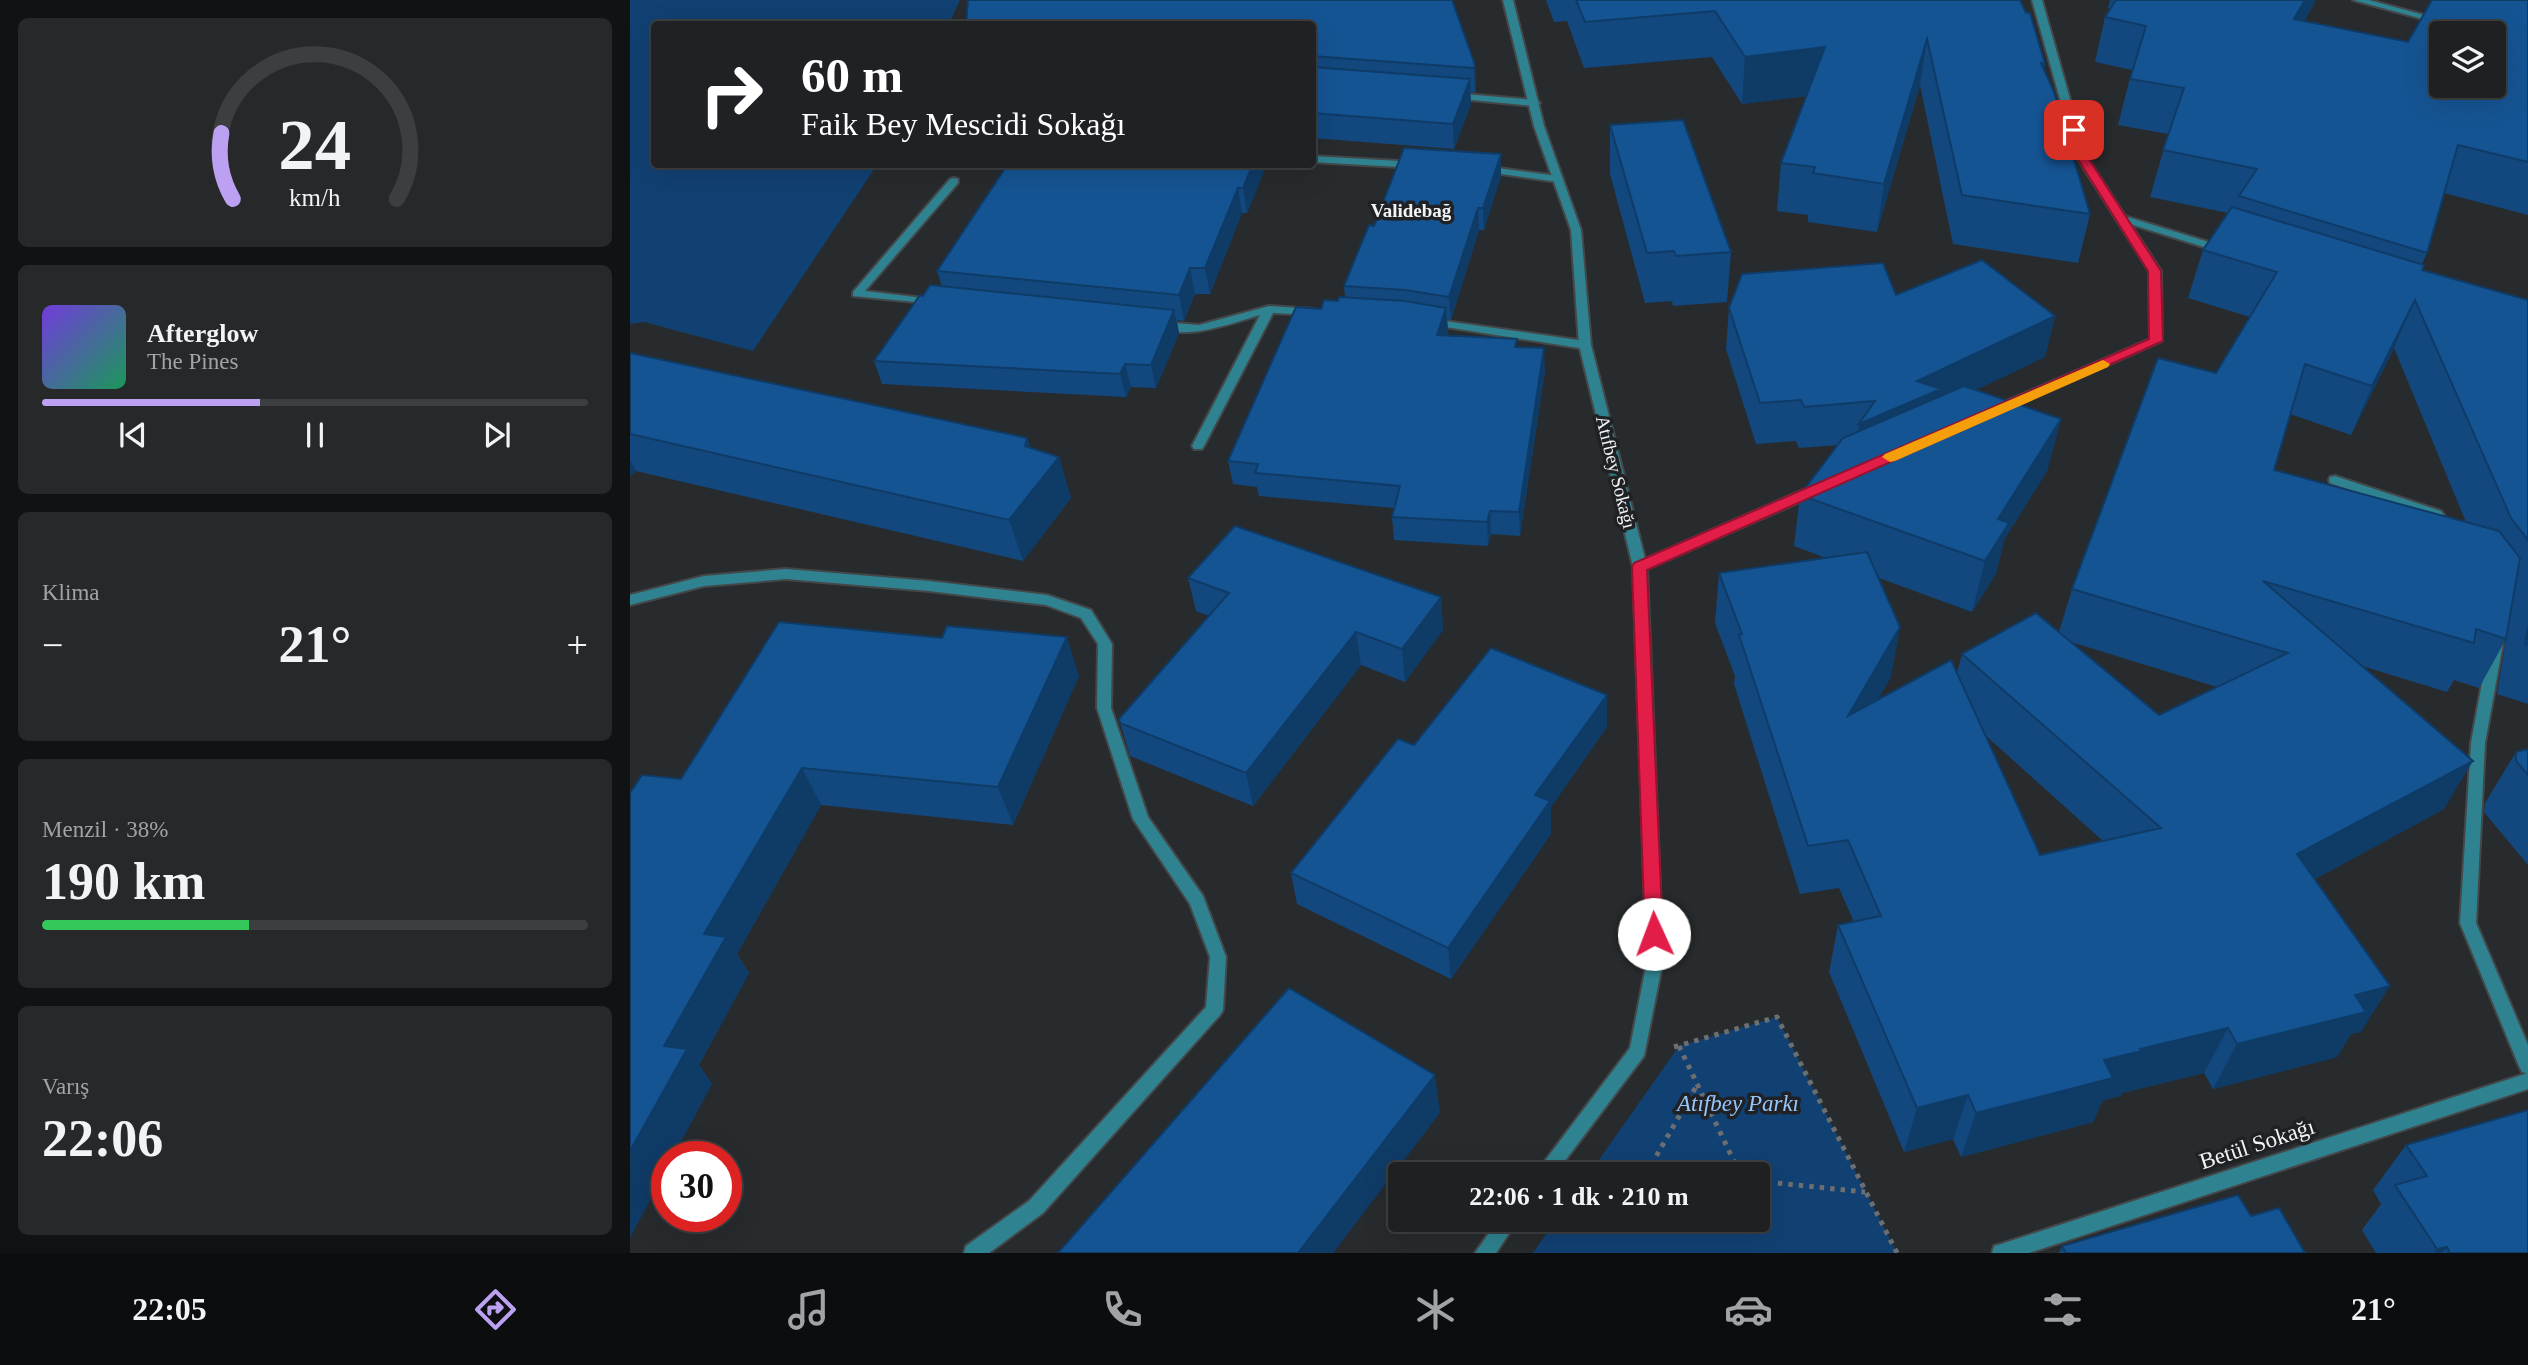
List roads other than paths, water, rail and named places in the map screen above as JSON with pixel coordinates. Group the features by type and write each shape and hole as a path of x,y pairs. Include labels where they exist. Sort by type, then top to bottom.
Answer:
{"street":[{"name":"Atıfbey Sokağı","path":"1508,0 1539,126 1576,230 1585,345 1640,567 1655,961 1639,1051 1553,1162"},
{"path":"1980,418 2156,341 2155,271 2081,156 2037,0"},
{"path":"2358,0 2442,21"},
{"path":"1438,95 1535,103"},
{"path":"1316,159 1435,166"},
{"path":"1476,168 1558,179"},
{"path":"939,303 857,294 954,181"},
{"path":"2121,218 2239,255"},
{"path":"1144,323 1199,329 1269,309 1324,313"},
{"path":"1198,446 1269,309"},
{"path":"1419,320 1585,345"},
{"path":"2335,480 2436,514 2451,534"},
{"path":"1640,567 1828,484"},
{"path":"630,600 704,581 786,575 929,586 1047,600 1086,614 1105,644 1104,708 1141,819 1197,901 1218,957 1214,1010 1036,1208 973,1253"},
{"path":"2498,633 2478,744 2468,923 2528,1066"},
{"name":"Betül Sokağı","path":"2001,1253 2528,1082"},
{"path":"1484,1253 1500,1232"}],"district":[{"name":"Validebağ","path":"1411,210"}],"park label":[{"name":"Atıfbey Parkı","path":"1738,1103"}]}
